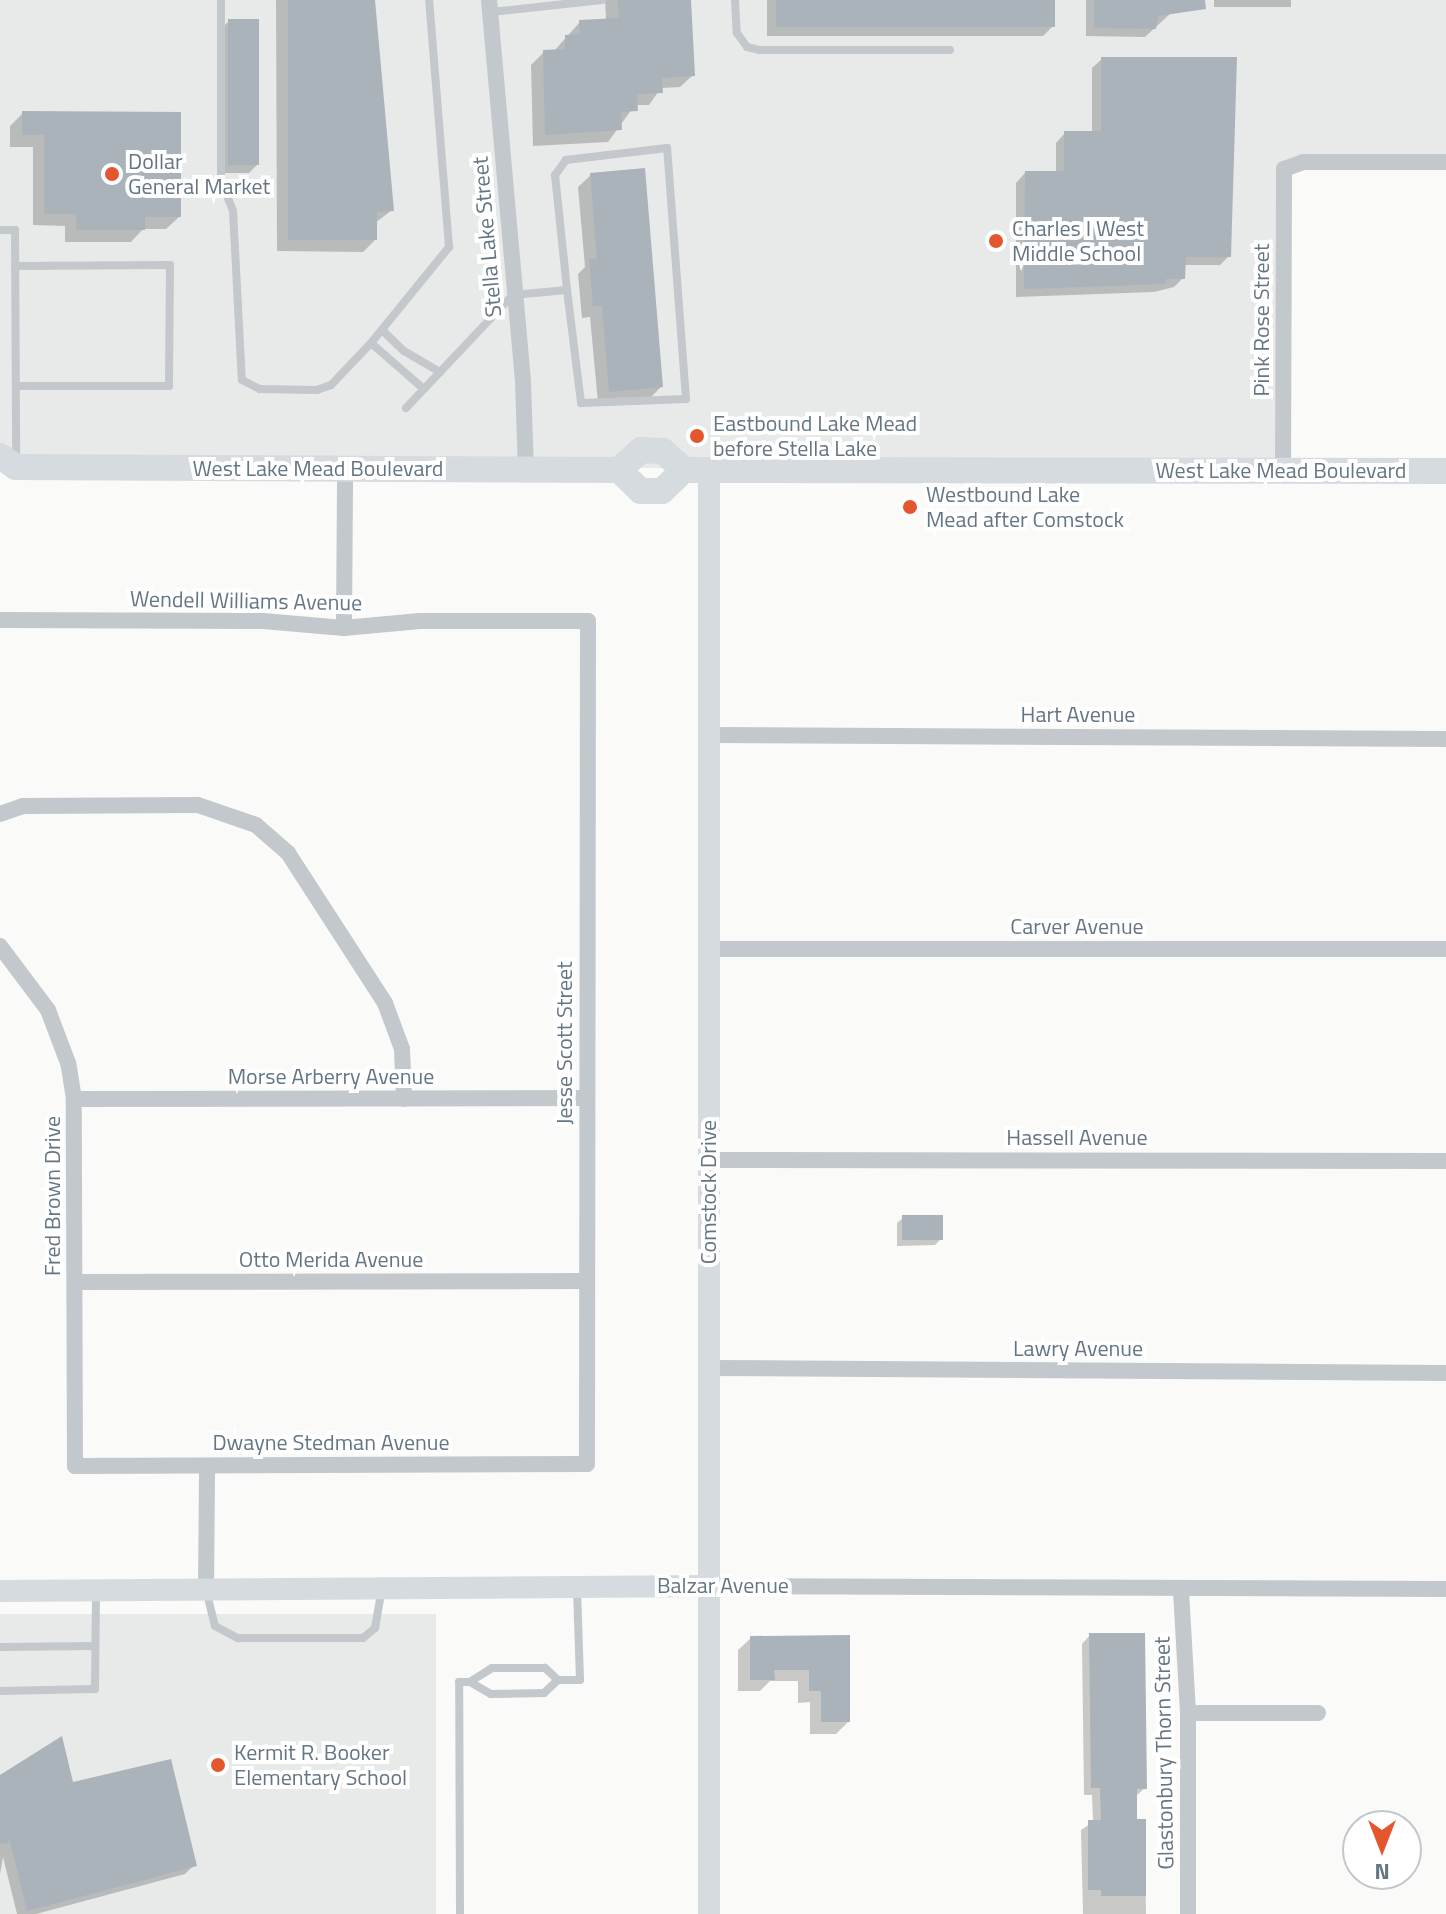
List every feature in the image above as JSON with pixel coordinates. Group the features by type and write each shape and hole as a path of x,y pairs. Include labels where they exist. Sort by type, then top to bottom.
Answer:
{"main road":[{"path":"641,450 663,451 696,470 662,491 641,491 619,470 641,450"},
{"name":"West Lake Mead Boulevard","path":"5,468 619,470"},
{"name":"West Lake Mead Boulevard","path":"696,470 1446,471"}],"street":[{"name":"Stella Lake Street","path":"490,6 526,470"},
{"name":"Pink Rose Street","path":"1283,471 1284,169 1303,162 1446,162"},
{"path":"344,628 345,470"},
{"name":"Comstock Drive","path":"696,470 709,735 709,1914"},
{"name":"Wendell Williams Avenue","path":"0,620 263,621 344,628 420,621 588,621"},
{"name":"Jesse Scott Street","path":"587,1464 588,621"},
{"name":"Hart Avenue","path":"709,735 1446,739"},
{"path":"0,814 23,806 198,805 256,825 288,853 385,1003 402,1049 404,1099"},
{"name":"Fred Brown Drive","path":"0,946 48,1010 68,1063 74,1099 75,1466"},
{"name":"Carver Avenue","path":"709,949 1446,949"},
{"name":"Morse Arberry Avenue","path":"74,1099 587,1098"},
{"name":"Hassell Avenue","path":"709,1160 1446,1161"},
{"name":"Otto Merida Avenue","path":"75,1282 587,1281"},
{"name":"Lawry Avenue","path":"709,1368 1446,1373"},
{"name":"Dwayne Stedman Avenue","path":"75,1466 587,1464"},
{"path":"206,1589 207,1466"},
{"name":"Balzar Avenue","path":"0,1591 1058,1585 1181,1591 1446,1589"},
{"name":"Glastonbury Thorn Street","path":"1181,1591 1188,1713 1188,1914"},
{"path":"1188,1713 1318,1713"}],"lane":[{"path":"221,0 221,181 233,211 242,380 260,389 317,390 331,385 371,343 449,247 429,0"},
{"path":"490,6 602,0"},
{"path":"735,0 737,33 747,47 759,50 950,50"},
{"path":"667,148 686,399 581,403 567,290 555,175 566,160 667,148"},
{"path":"0,230 15,230 16,386 5,468"},
{"path":"15,266 170,265 169,386 16,386"},
{"path":"406,408 513,295 567,290"},
{"path":"382,330 404,351 440,372"},
{"path":"371,343 424,389"},
{"path":"470,1682 492,1668 545,1668 558,1680 580,1680 577,1587"},
{"path":"206,1589 215,1626 238,1638 363,1638 375,1628 383,1588"},
{"path":"0,1691 95,1689 96,1590"},
{"path":"0,1647 95,1646"},
{"path":"460,1914 459,1682 470,1682 491,1694 544,1693 558,1680"}],"shaded area":[{"path":"0,0 1446,0 1446,162 1284,169 1283,471 0,465"},
{"name":"Kermit R. Booker Elementary School","path":"0,1614 436,1614 436,1914 0,1914"}],"building":[{"path":"288,0 375,0 394,211 377,212 377,240 288,240"},
{"path":"618,0 691,0 695,76 662,78 663,93 637,94 638,111 621,112 622,130 545,135 543,50 565,49 565,35 580,34 579,20 619,18"},
{"path":"776,0 1055,0 1055,27 776,27"},
{"path":"1094,0 1205,0 1206,9 1158,16 1156,29 1094,28"},
{"path":"228,19 259,19 259,165 228,165"},
{"path":"1101,57 1237,57 1231,257 1186,257 1185,279 1166,279 1166,284 1024,289 1025,171 1064,171 1064,131 1101,131"},
{"name":"Dollar General Market","path":"22,111 181,112 181,217 145,217 145,230 76,230 76,214 44,214 44,135 22,135"},
{"path":"645,168 663,387 609,392 602,306 593,306 589,259 597,259 590,173"},
{"path":"902,1215 943,1215 943,1240 902,1240"},
{"path":"1089,1633 1145,1633 1147,1789 1137,1789 1137,1819 1146,1819 1146,1896 1101,1896 1101,1890 1088,1890 1088,1820 1101,1820 1100,1788 1091,1788"},
{"path":"850,1635 850,1722 821,1722 821,1691 809,1691 809,1670 774,1670 775,1680 750,1680 750,1636"},
{"path":"62,1736 73,1782 171,1759 197,1866 27,1911 9,1837 8,1844 0,1843 0,1775"}],"place":[{"name":"Dollar General Market","path":"112,174"},
{"name":"Charles I West Middle School","path":"996,241"},
{"name":"Eastbound Lake Mead before Stella Lake","path":"697,436"},
{"name":"Westbound Lake Mead after Comstock","path":"910,507"},
{"name":"Kermit R. Booker Elementary School","path":"218,1765"}]}
